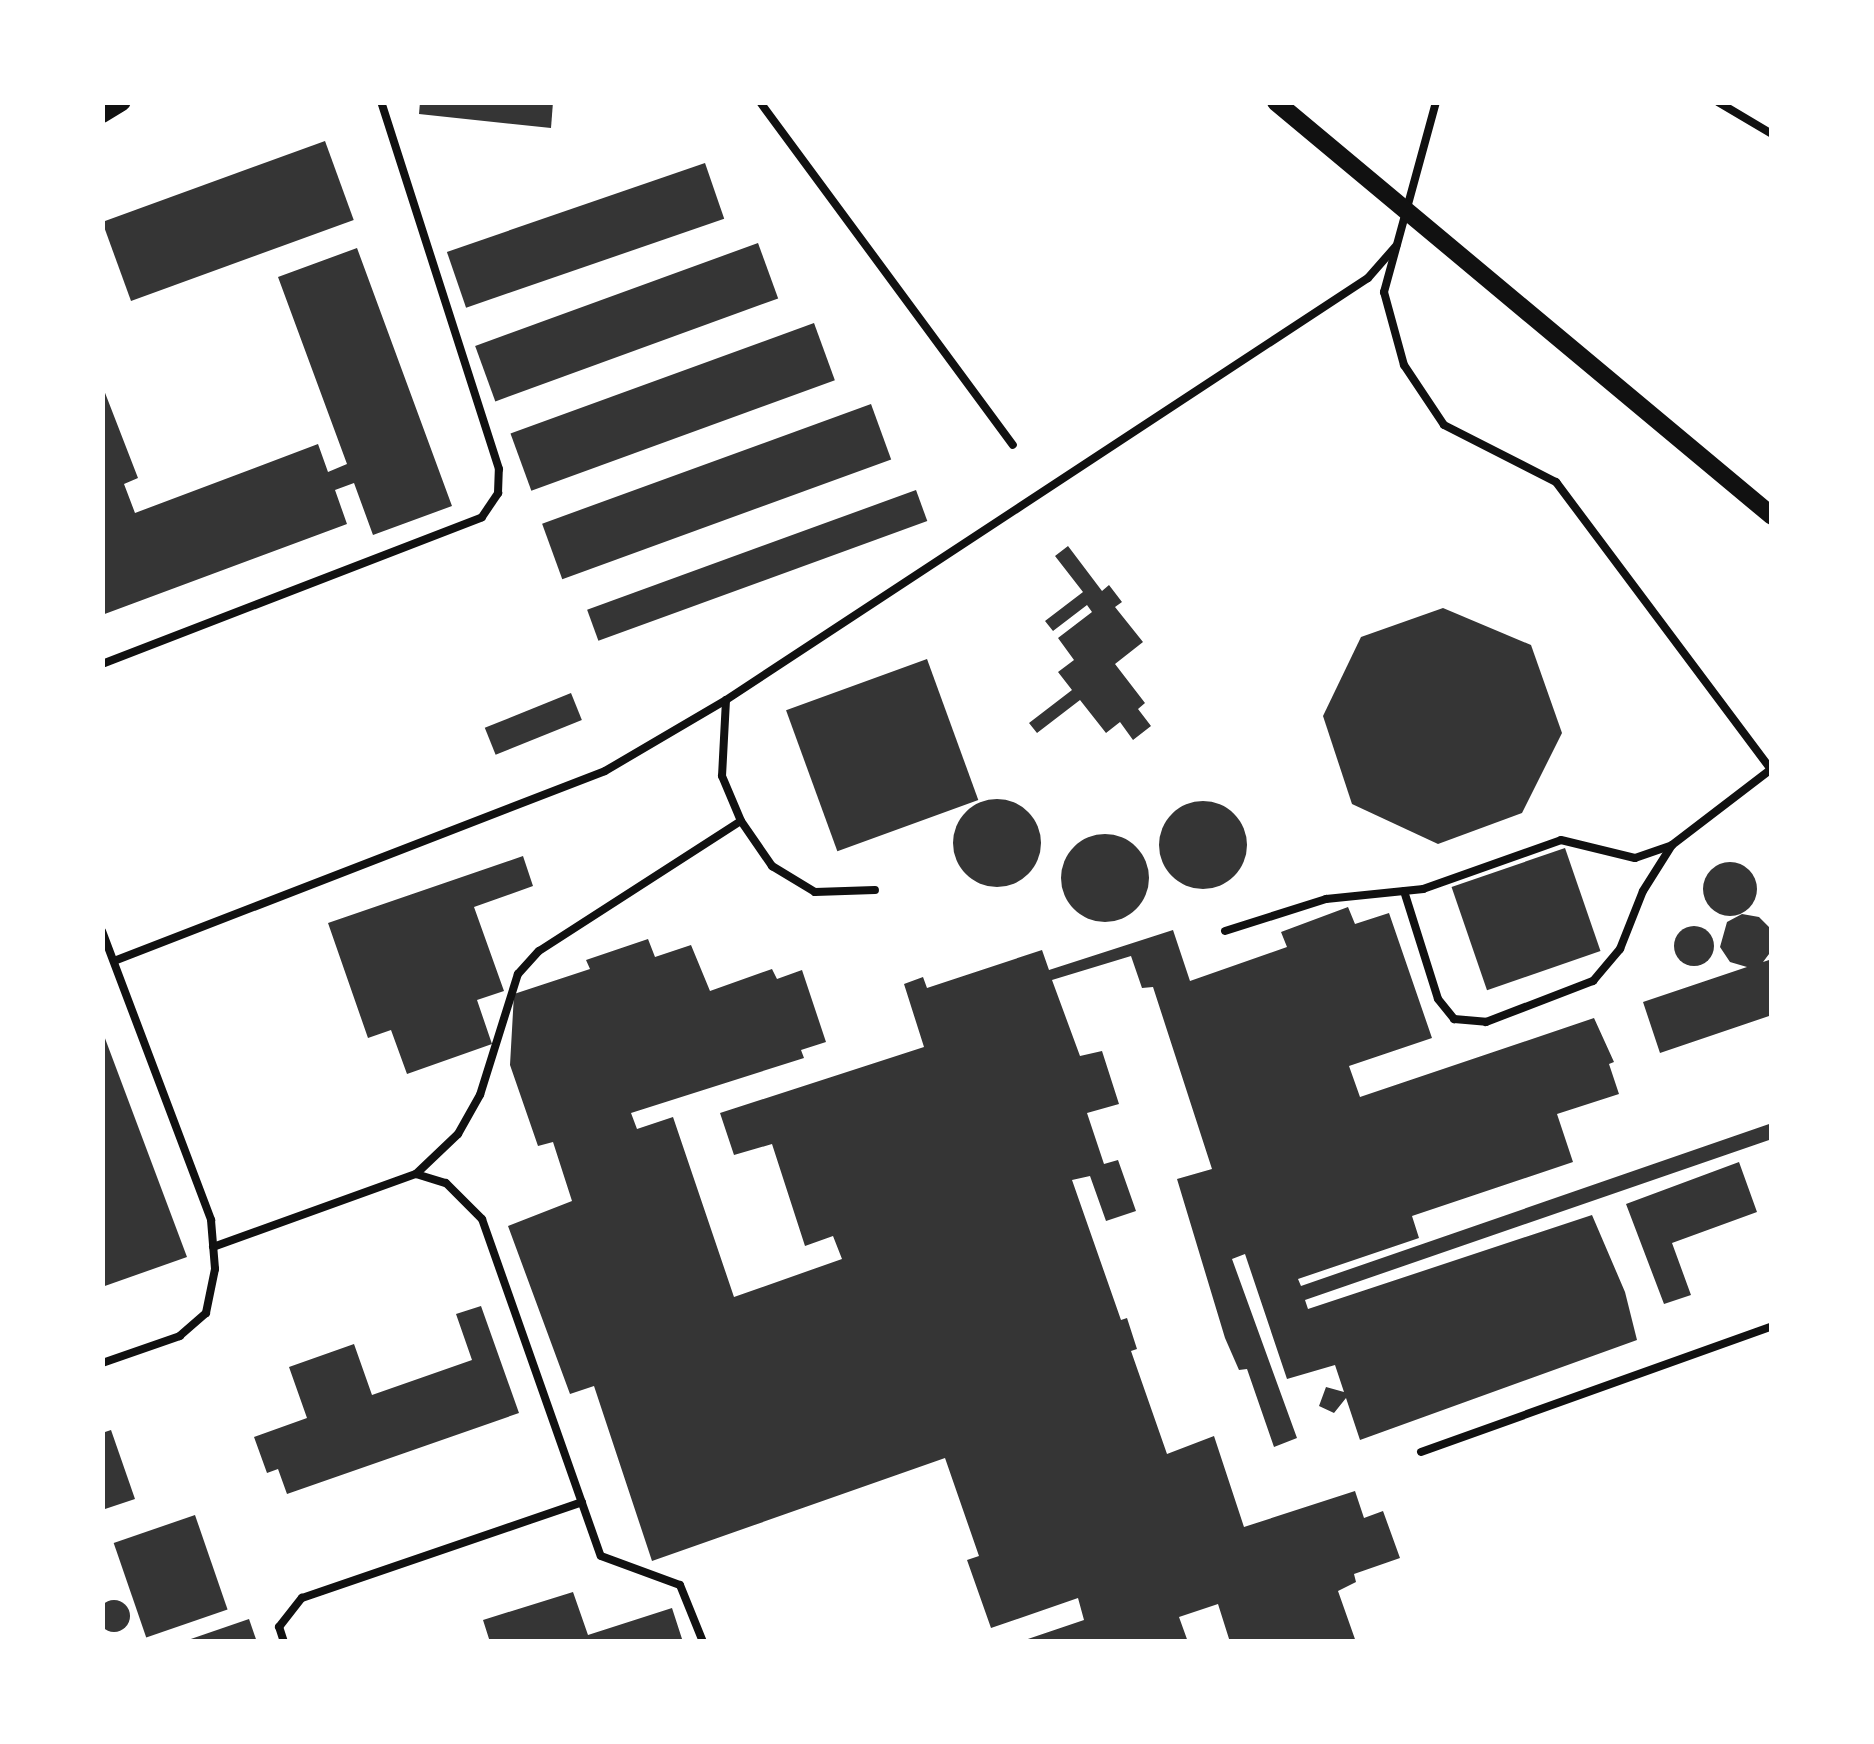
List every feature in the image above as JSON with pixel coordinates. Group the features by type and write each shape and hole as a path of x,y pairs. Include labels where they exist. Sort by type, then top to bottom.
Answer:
{"street":[{"path":"102,114 122,102"},
{"path":"1276,102 1772,516"}],"lane":[{"path":"760,102 1013,445"},
{"path":"1225,931 1326,899 1404,891 1561,840 1635,858 1672,844 1771,770 1556,482 1444,426 1404,366 1384,292 1436,102"},
{"path":"1718,102 1771,132"},
{"path":"102,664 482,517 498,493 500,469 382,104"},
{"path":"114,961 605,771 726,700 1368,278 1396,246"},
{"path":"726,700 722,776 741,821 772,866 815,892 875,890"},
{"path":"213,1246 416,1174 458,1134 480,1096 518,974 538,951 741,821"},
{"path":"1404,891 1438,999 1454,1019 1486,1022 1593,981 1620,949 1643,891 1672,844"},
{"path":"102,931 210,1220 213,1246 206,1312 180,1336 102,1363"},
{"path":"416,1174 446,1183 482,1218 601,1556 680,1585 703,1642"},
{"path":"1421,1452 1772,1326"},
{"path":"284,1642 279,1627 302,1598 582,1502"}],"building":[{"path":"420,102 553,102 551,128 419,114"},
{"path":"325,141 354,220 131,301 102,222"},
{"path":"705,163 724,219 466,308 447,252"},
{"path":"758,243 778,298 495,401 475,346"},
{"path":"357,248 452,506 373,535 354,483 335,490 347,524 102,615 102,385 138,478 124,484 135,513 318,444 328,472 347,464 278,277"},
{"path":"814,323 835,380 531,491 510,433"},
{"path":"871,404 891,459 562,579 542,524"},
{"path":"916,490 927,521 598,641 587,610"},
{"path":"1068,546 1102,591 1109,585 1122,602 1115,607 1143,642 1115,664 1145,703 1138,709 1151,726 1133,740 1120,722 1106,733 1080,700 1037,733 1029,723 1072,690 1058,672 1074,660 1058,638 1092,612 1087,605 1053,631 1045,621 1083,592 1055,556"},
{"path":"1443,608 1531,645 1562,733 1522,813 1438,844 1352,804 1323,716 1361,637"},
{"path":"927,659 978,800 837,851 786,710"},
{"path":"571,693 582,720 496,755 485,728"},
{"path":"997,799 1028,812 1041,843 1028,874 997,887 966,874 953,843 966,812"},
{"path":"1203,801 1234,814 1247,845 1234,876 1203,889 1172,876 1159,845 1172,814"},
{"path":"1105,834 1136,847 1149,878 1136,909 1105,922 1074,909 1061,878 1074,847"},
{"path":"1565,848 1600,951 1487,990 1452,887"},
{"path":"523,856 533,886 474,907 504,991 477,1000 492,1044 407,1074 391,1030 368,1038 328,923"},
{"path":"1730,862 1749,870 1757,889 1749,908 1730,916 1711,908 1703,889 1711,870"},
{"path":"1348,907 1355,924 1389,913 1432,1038 1349,1066 1360,1097 1594,1018 1614,1062 1609,1064 1619,1094 1557,1114 1573,1162 1412,1216 1419,1238 1298,1279 1301,1286 1772,1123 1772,1139 1305,1300 1308,1309 1592,1215 1625,1292 1637,1340 1360,1440 1346,1398 1334,1413 1319,1406 1326,1387 1344,1392 1335,1365 1287,1379 1245,1254 1232,1259 1297,1438 1274,1447 1247,1369 1239,1370 1225,1338 1177,1179 1212,1169 1153,987 1142,988 1131,956 1052,980 1080,1056 1102,1051 1119,1104 1087,1113 1104,1164 1118,1160 1136,1211 1106,1221 1090,1176 1072,1180 1121,1320 1127,1318 1137,1349 1131,1351 1167,1454 1214,1436 1244,1527 1355,1491 1364,1518 1383,1511 1400,1558 1354,1574 1356,1582 1338,1591 1356,1642 1230,1642 1218,1604 1179,1617 1188,1642 1019,1642 1084,1620 1078,1598 991,1628 967,1560 979,1556 945,1458 652,1561 594,1386 570,1394 508,1226 572,1201 553,1142 538,1146 510,1065 514,994 590,969 586,960 648,939 655,957 691,945 710,991 772,969 777,979 802,970 826,1042 801,1050 804,1058 631,1113 637,1129 673,1117 734,1297 842,1259 833,1236 805,1246 772,1144 734,1155 720,1113 924,1047 904,984 923,977 927,988 1042,950 1049,970 1173,930 1190,981 1287,947 1281,932"},
{"path":"1742,914 1759,917 1771,929 1772,950 1763,962 1772,959 1772,1015 1660,1053 1643,1002 1747,967 1730,962 1720,947 1727,922"},
{"path":"1694,926 1708,932 1714,946 1708,960 1694,966 1680,960 1674,946 1680,932"},
{"path":"102,1034 187,1257 102,1287"},
{"path":"1739,1162 1757,1212 1672,1243 1691,1295 1664,1304 1626,1204"},
{"path":"481,1306 519,1413 287,1494 278,1469 267,1473 254,1437 307,1418 289,1367 354,1344 372,1395 472,1360 456,1314"},
{"path":"111,1430 135,1499 102,1510 102,1433"},
{"path":"195,1515 228,1610 146,1638 114,1543"},
{"path":"573,1592 588,1635 672,1608 683,1642 490,1642 483,1620"},
{"path":"114,1600 125,1605 130,1616 125,1627 114,1632 103,1627 98,1616 103,1605"},
{"path":"249,1619 257,1642 185,1642 185,1641"}]}
